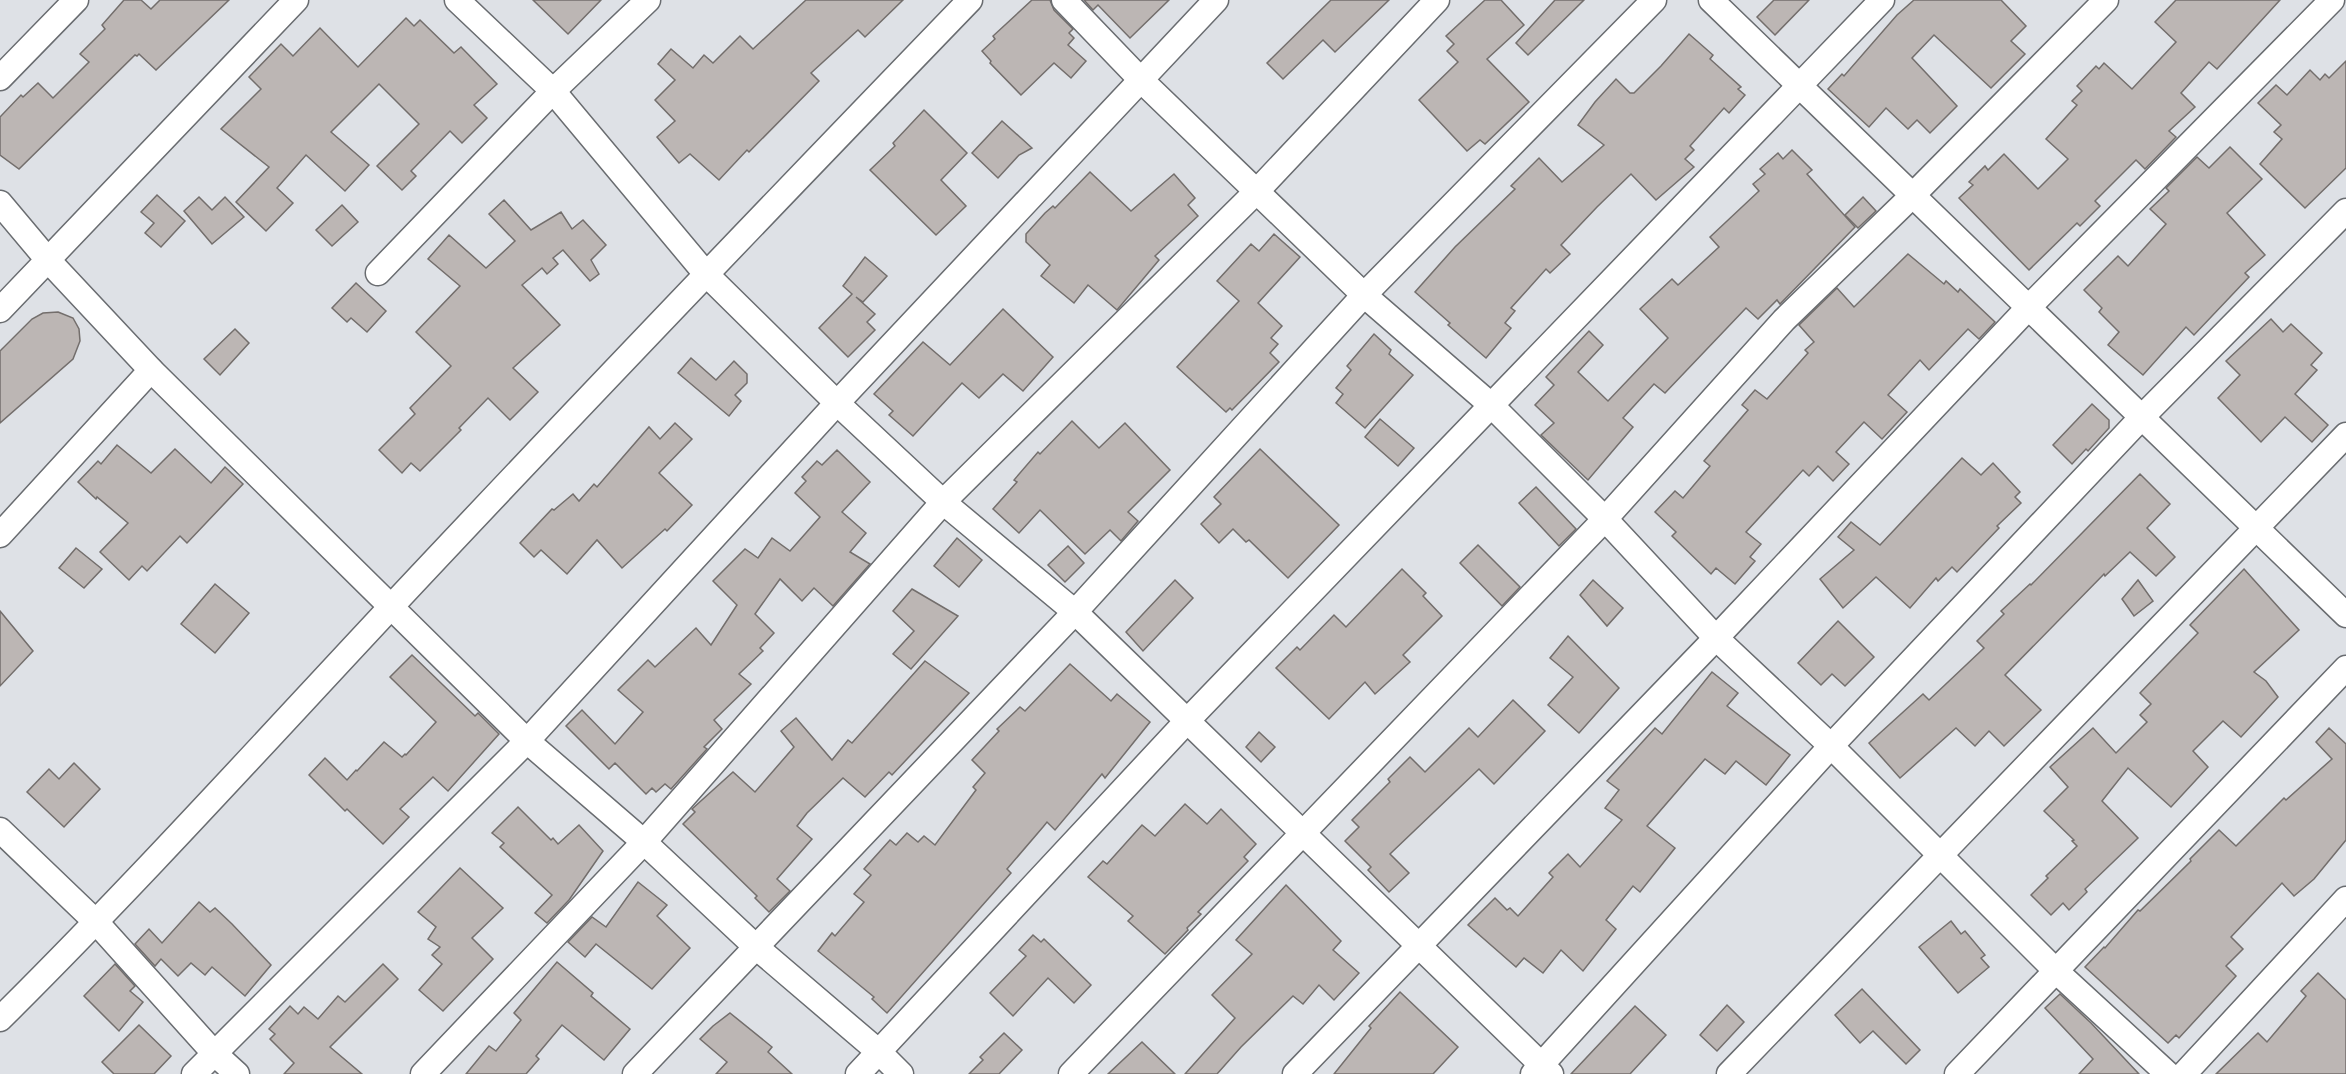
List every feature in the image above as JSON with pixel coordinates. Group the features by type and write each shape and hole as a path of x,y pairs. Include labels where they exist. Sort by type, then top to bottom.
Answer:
{"street":[{"path":"0,78 76,0"},
{"path":"0,310 296,0"},
{"path":"457,0 553,91 706,274 837,403 943,502 1075,612 1303,835 1420,945 1542,1071 1831,746 2142,417 2346,211"},
{"path":"378,273 553,91 648,0"},
{"path":"0,1019 97,923 706,274 970,0"},
{"path":"1064,0 1141,80 1364,296 1491,405 1605,519 1716,638 1831,746 2057,972 2168,1074"},
{"path":"194,1074 527,741 837,403 1216,0"},
{"path":"423,1074 644,842 943,502 1257,191 1437,0"},
{"path":"635,1074 1075,612 1364,296 1654,0"},
{"path":"1711,0 2346,615"},
{"path":"858,1074 1187,721 1882,0"},
{"path":"1071,1074 1605,519 1784,320 2106,0"},
{"path":"1295,1074 1716,638 2028,308 2332,0"},
{"path":"2338,0 2346,8"},
{"path":"0,203 47,259 151,370 527,741 644,842 756,947 879,1052 901,1074"},
{"path":"0,535 151,370"},
{"path":"1729,1074 2346,435"},
{"path":"1957,1074 2346,668"},
{"path":"0,830 97,923 214,1053 237,1074"},
{"path":"2184,1074 2346,899"}],"building":[{"path":"124,0 141,0 151,9 160,0 229,0 156,70 139,54 135,55 19,169 0,155 0,117 21,95 23,97 38,83 53,98 89,62 80,54 105,29 102,25"},
{"path":"533,0 601,0 568,34"},
{"path":"806,0 903,0 865,37 858,30 811,73 819,81 719,180 690,154 679,163 657,137 675,121 655,100 675,80 658,64 671,49 693,68 704,55 713,63 740,36 753,49"},
{"path":"1032,0 1050,0 1054,10 1073,29 1069,33 1074,38 1068,45 1086,61 1071,78 1054,63 1021,95 990,63 991,61 982,51 995,39 993,36"},
{"path":"1084,0 1169,0 1130,38 1098,5 1093,10"},
{"path":"1331,0 1389,0 1335,52 1323,40 1283,79 1267,63"},
{"path":"1485,0 1501,0 1524,25 1487,59 1529,102 1485,144 1480,140 1467,151 1419,100 1458,62 1447,51 1454,44 1446,36"},
{"path":"1555,0 1584,0 1528,55 1516,43"},
{"path":"1774,0 1809,0 1775,35 1757,17"},
{"path":"1914,0 2001,0 2026,26 2011,41 2025,54 1991,88 1934,35 1912,58 1957,106 1930,133 1917,120 1908,129 1886,108 1869,127 1828,89 1842,74 1844,76 1897,15"},
{"path":"2176,0 2280,0 2217,69 2209,62 2181,93 2195,107 2169,131 2176,137 2145,169 2136,160 2095,201 2100,206 2080,226 2077,223 2029,270 1959,198 1973,185 1969,182 1985,166 1988,170 2004,154 2038,189 2068,159 2046,139 2077,105 2072,101 2082,91 2077,86 2096,66 2099,69 2104,63 2132,89 2176,42 2155,22"},
{"path":"406,18 414,26 420,20 454,53 461,47 497,84 474,105 487,118 462,143 450,131 411,171 416,176 402,190 377,166 419,124 379,84 331,132 369,165 345,191 306,155 277,188 293,203 266,231 236,202 269,167 221,129 261,89 249,77 281,44 293,56 320,28 358,67"},
{"path":"1689,34 1713,55 1710,59 1741,87 1738,89 1745,95 1729,113 1724,108 1690,146 1694,150 1685,159 1694,167 1656,200 1631,174 1597,207 1561,245 1570,254 1550,273 1546,269 1511,308 1515,311 1505,323 1511,328 1486,358 1415,292 1455,247 1515,189 1511,186 1539,158 1562,182 1604,145 1578,125 1595,102 1616,79 1630,93 1634,93"},
{"path":"2346,61 2346,168 2305,208 2260,164 2282,139 2274,132 2281,125 2258,103 2276,85 2287,95 2310,70 2320,80 2325,74 2329,78"},
{"path":"924,110 967,153 941,180 966,206 936,235 870,170 895,146 893,143"},
{"path":"1002,121 1032,148 1019,155 998,178 972,153"},
{"path":"2230,147 2262,179 2227,213 2265,255 2245,273 2249,277 2194,335 2186,327 2143,375 2108,345 2119,332 2099,312 2102,308 2084,290 2118,256 2128,266 2166,224 2150,209 2169,191 2166,188 2197,157 2209,168"},
{"path":"1792,150 1812,170 1807,174 1855,227 1780,304 1777,300 1758,319 1746,308 1665,393 1654,384 1623,418 1633,427 1588,480 1541,435 1554,423 1535,405 1554,385 1546,377 1589,331 1603,345 1578,372 1608,401 1668,338 1640,309 1672,279 1678,285 1719,247 1710,237 1759,191 1753,184 1765,174 1760,169 1778,153 1783,159"},
{"path":"1090,172 1131,211 1174,174 1195,198 1188,205 1198,216 1155,256 1159,260 1117,310 1088,285 1074,303 1041,276 1050,265 1026,242 1026,234 1045,213 1053,206 1055,208"},
{"path":"157,195 185,221 161,247 145,233 154,223 141,212"},
{"path":"199,197 212,210 225,197 244,217 212,244 184,211"},
{"path":"1863,197 1876,211 1858,228 1845,215"},
{"path":"504,200 531,230 561,212 572,229 583,220 606,245 591,260 599,274 590,281 563,250 553,258 558,264 547,274 542,268 522,285 560,325 513,368 538,392 510,420 488,398 459,428 461,430 420,471 411,463 402,473 379,450 415,414 410,408 451,366 416,332 460,286 428,259 449,235 486,268 515,241 489,214"},
{"path":"342,205 358,222 332,246 316,230"},
{"path":"1274,234 1300,257 1258,303 1282,326 1271,338 1278,344 1270,353 1279,362 1232,410 1230,408 1226,412 1177,367 1239,301 1217,281 1251,244 1259,251"},
{"path":"1908,254 1944,284 1946,281 1958,292 1960,289 1995,322 1979,339 1968,329 1929,370 1920,360 1888,395 1907,412 1882,439 1864,422 1836,452 1849,464 1833,481 1818,466 1809,476 1803,470 1746,532 1761,544 1750,557 1755,561 1735,584 1716,568 1711,574 1672,536 1676,532 1655,512 1675,491 1683,498 1710,466 1704,461 1748,410 1742,405 1755,390 1767,399 1808,353 1805,350 1814,342 1799,325 1837,288 1854,307"},
{"path":"865,257 887,276 863,302 856,297 875,314 867,322 875,330 848,357 819,328 852,294 843,286"},
{"path":"356,283 386,311 367,332 351,318 347,322 332,308"},
{"path":"1003,309 1053,357 1023,391 1003,374 979,398 962,383 913,436 889,415 893,411 874,394 923,342 950,365"},
{"path":"58,312 73,318 79,329 80,341 73,359 0,423 0,351 32,319 43,313"},
{"path":"2271,319 2283,332 2291,324 2322,353 2311,365 2317,370 2295,394 2328,425 2312,442 2285,417 2261,442 2218,398 2240,375 2226,361"},
{"path":"235,329 249,343 220,375 204,359"},
{"path":"1374,334 1391,350 1389,354 1413,375 1365,428 1336,403 1343,394 1336,388 1351,370 1347,366"},
{"path":"691,358 716,380 734,361 747,374 747,383 735,395 741,401 729,416 678,373"},
{"path":"2092,404 2109,420 2109,428 2088,451 2086,449 2072,464 2053,445"},
{"path":"1380,419 1414,448 1398,466 1365,437"},
{"path":"1072,421 1099,448 1125,423 1170,470 1128,512 1138,521 1121,541 1110,530 1085,554 1040,510 1019,533 993,509 1017,482 1014,480 1038,452 1040,454"},
{"path":"675,423 692,439 659,473 692,505 667,531 665,529 622,568 597,540 567,574 541,550 534,557 520,543 552,509 554,510 573,494 579,501 594,484 597,487 649,427 660,439"},
{"path":"117,445 151,473 175,449 211,483 225,467 243,484 187,543 180,536 147,571 142,566 129,580 100,552 128,523 78,482 98,461 101,464"},
{"path":"1260,449 1339,525 1288,578 1249,540 1246,542 1233,529 1219,543 1201,524 1221,504 1214,497"},
{"path":"837,450 870,482 842,512 866,533 850,552 870,564 833,606 814,588 802,601 780,579 755,614 774,633 760,648 763,651 739,674 751,684 714,720 722,729 704,747 707,749 671,789 665,784 656,792 652,788 646,794 615,763 609,769 566,726 582,710 615,744 643,712 618,690 648,660 655,667 696,628 711,645 737,605 713,581 745,549 758,558 772,538 790,551 820,517 795,493 806,481 802,477 817,461 822,465"},
{"path":"1962,458 1981,475 1993,463 2020,492 2015,497 2021,503 1997,526 1999,528 1957,572 1952,567 1938,581 1936,578 1910,608 1876,577 1843,608 1820,579 1854,550 1838,537 1851,522 1880,545"},
{"path":"2140,474 2170,504 2147,528 2175,557 2156,576 2130,552 2105,576 2104,574 2005,675 2041,710 2004,746 1989,731 1975,746 1956,728 1900,778 1869,743 1923,694 1929,700 1984,648 1977,641 2004,614 2001,611 2031,585"},
{"path":"1536,487 1576,529 1559,546 1519,503"},
{"path":"957,538 982,560 959,587 934,566"},
{"path":"1478,545 1520,587 1502,606 1460,563"},
{"path":"1068,546 1084,563 1065,582 1048,565"},
{"path":"76,548 102,569 84,588 59,568"},
{"path":"1402,569 1426,593 1423,596 1442,616 1403,655 1410,662 1375,694 1365,682 1329,719 1276,668 1297,647 1300,650 1334,615 1346,627"},
{"path":"2244,569 2299,630 2254,672 2266,681 2278,697 2241,737 2223,721 2193,751 2208,767 2171,807 2128,768 2102,801 2138,838 2085,889 2087,892 2069,910 2063,903 2051,915 2031,895 2048,878 2046,876 2077,846 2072,841 2074,840 2044,811 2068,787 2050,767 2093,728 2116,753 2147,722 2140,715 2151,704 2140,693 2198,633 2190,625"},
{"path":"1175,580 1193,598 1143,651 1126,632"},
{"path":"1593,580 1623,608 1607,626 1580,595"},
{"path":"2138,580 2153,601 2134,616 2122,599"},
{"path":"215,584 249,613 215,653 181,624"},
{"path":"912,589 958,616 911,669 893,654 914,631 893,611"},
{"path":"0,611 33,651 0,686"},
{"path":"1838,621 1874,657 1845,686 1832,674 1821,685 1798,663"},
{"path":"1568,636 1619,688 1579,733 1548,705 1573,677 1550,658"},
{"path":"412,655 475,716 478,713 499,734 448,791 433,777 400,809 409,817 383,844 309,775 325,758 347,780 384,742 402,757 436,722 390,677"},
{"path":"925,661 969,693 892,775 889,772 865,797 843,778 807,813 797,826 812,839 777,879 790,891 769,912 755,898 757,896 683,824 695,812 692,809 733,772 755,792 794,747 781,731 796,718 832,760 848,740 852,743"},
{"path":"1070,664 1111,701 1117,694 1150,722 1105,778 1102,774 1055,830 1047,822 1007,869 1011,873 887,1013 872,999 874,997 818,951 832,933 835,936 864,902 854,894 871,875 864,869 890,840 896,845 907,833 918,842 924,836 935,845 976,790 973,787 985,773 972,760 999,731 997,729 1020,707 1025,711"},
{"path":"1712,672 1738,693 1727,706 1790,755 1766,785 1736,761 1725,774 1705,759 1647,826 1675,848 1640,892 1633,886 1606,920 1616,929 1583,971 1561,950 1543,973 1524,958 1516,967 1468,925 1495,898 1507,910 1510,908 1518,916 1553,877 1549,873 1568,854 1580,867 1622,820 1605,808 1619,790 1607,781 1655,728 1662,734"},
{"path":"1513,700 1545,731 1494,784 1479,769 1390,854 1409,873 1389,892 1368,870 1371,867 1345,841 1359,827 1352,820 1390,782 1388,779 1410,757 1425,772 1469,728 1478,737"},
{"path":"2329,728 2346,744 2346,840 2314,879 2294,896 2282,883 2231,937 2243,949 2226,966 2236,976 2179,1038 2176,1035 2168,1043 2085,967 2138,910 2140,911 2191,861 2190,859 2219,830 2236,846 2284,798 2286,800 2332,759 2316,742"},
{"path":"1259,732 1275,747 1261,762 1246,747"},
{"path":"74,763 100,789 64,827 27,792 49,769 59,779"},
{"path":"1185,804 1207,824 1221,809 1256,844 1244,857 1248,861 1198,912 1201,914 1165,954 1128,921 1133,916 1088,877 1103,861 1107,864 1142,825 1155,836"},
{"path":"518,807 551,840 553,838 558,844 579,825 603,851 569,900 547,923 535,913 552,895 500,847 504,843 492,833"},
{"path":"460,868 503,908 472,938 493,959 443,1011 419,990 442,964 432,955 440,947 428,939 436,927 418,912"},
{"path":"638,882 667,905 657,916 690,948 652,989 596,944 585,957 568,942 592,917 606,927"},
{"path":"1286,885 1341,941 1333,950 1359,973 1334,1000 1319,985 1303,1004 1293,996 1217,1074 1185,1074 1235,1018 1212,995 1252,954 1236,940"},
{"path":"199,902 210,912 215,908 271,965 245,996 212,967 205,975 191,963 178,976 161,959 155,966 135,944 149,929 162,943"},
{"path":"1951,921 1961,934 1965,931 1985,955 1981,958 1989,967 1958,993 1919,947"},
{"path":"1033,935 1041,942 1044,939 1091,985 1074,1003 1048,978 1013,1016 990,993 1026,956 1019,950"},
{"path":"557,962 593,993 591,996 630,1029 604,1060 562,1025 536,1056 539,1059 526,1074 466,1074 489,1046 496,1051 521,1020 514,1013"},
{"path":"115,964 135,986 130,991 143,1002 119,1031 84,996"},
{"path":"383,964 398,979 330,1047 362,1074 284,1074 294,1063 270,1039 275,1034 269,1029 290,1006 298,1014 304,1007 318,1019 338,996 345,1002"},
{"path":"2318,973 2346,1000 2346,1074 2216,1074 2258,1033 2267,1042 2306,996 2301,991"},
{"path":"1862,989 1920,1050 1906,1064 1873,1031 1860,1043 1835,1015"},
{"path":"1400,992 1458,1047 1433,1074 1334,1074 1371,1028 1369,1026"},
{"path":"2060,994 2139,1074 2079,1074 2093,1059 2045,1008"},
{"path":"1727,1005 1744,1022 1717,1051 1700,1035"},
{"path":"1635,1006 1666,1035 1630,1074 1571,1074"},
{"path":"730,1013 772,1047 768,1052 792,1074 716,1074 727,1062 700,1039"},
{"path":"139,1025 171,1056 154,1074 114,1074 102,1062"},
{"path":"1004,1033 1022,1050 999,1074 969,1074 983,1060 980,1057"},
{"path":"1142,1042 1175,1074 1108,1074"}]}
